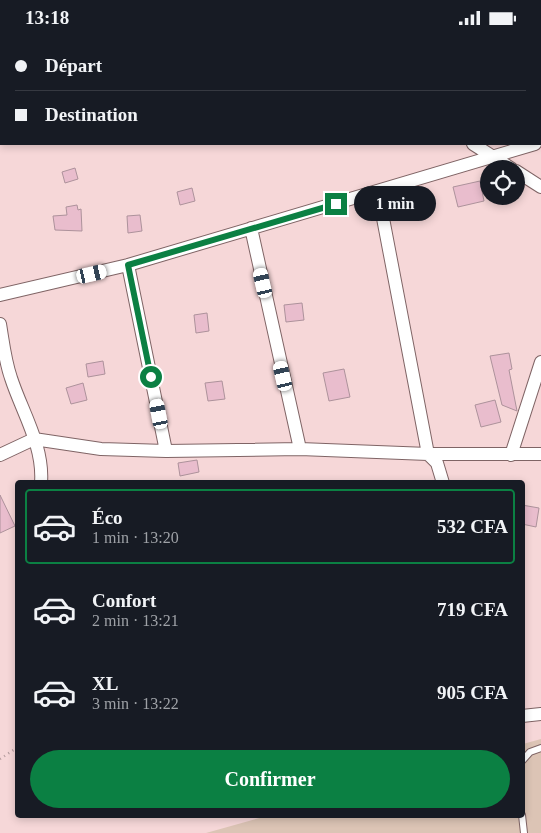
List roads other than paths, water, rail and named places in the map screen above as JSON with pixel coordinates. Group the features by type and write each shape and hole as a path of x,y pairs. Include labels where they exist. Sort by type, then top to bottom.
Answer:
{"street":[{"path":"475,145 498,160"},
{"path":"0,295 128,265 531,145"},
{"path":"525,177 541,187"},
{"path":"378,192 428,453 436,463 441,480"},
{"path":"251,228 300,449"},
{"path":"128,265 166,451"},
{"path":"0,324 5,373 34,439 42,469 41,480"},
{"path":"511,455 541,362"},
{"path":"0,455 34,439 101,449 166,451 300,449 511,455 541,454"},
{"path":"525,716 541,713"}],"lane":[{"path":"525,758 530,752 541,749"},
{"path":"522,818 524,833"}]}
